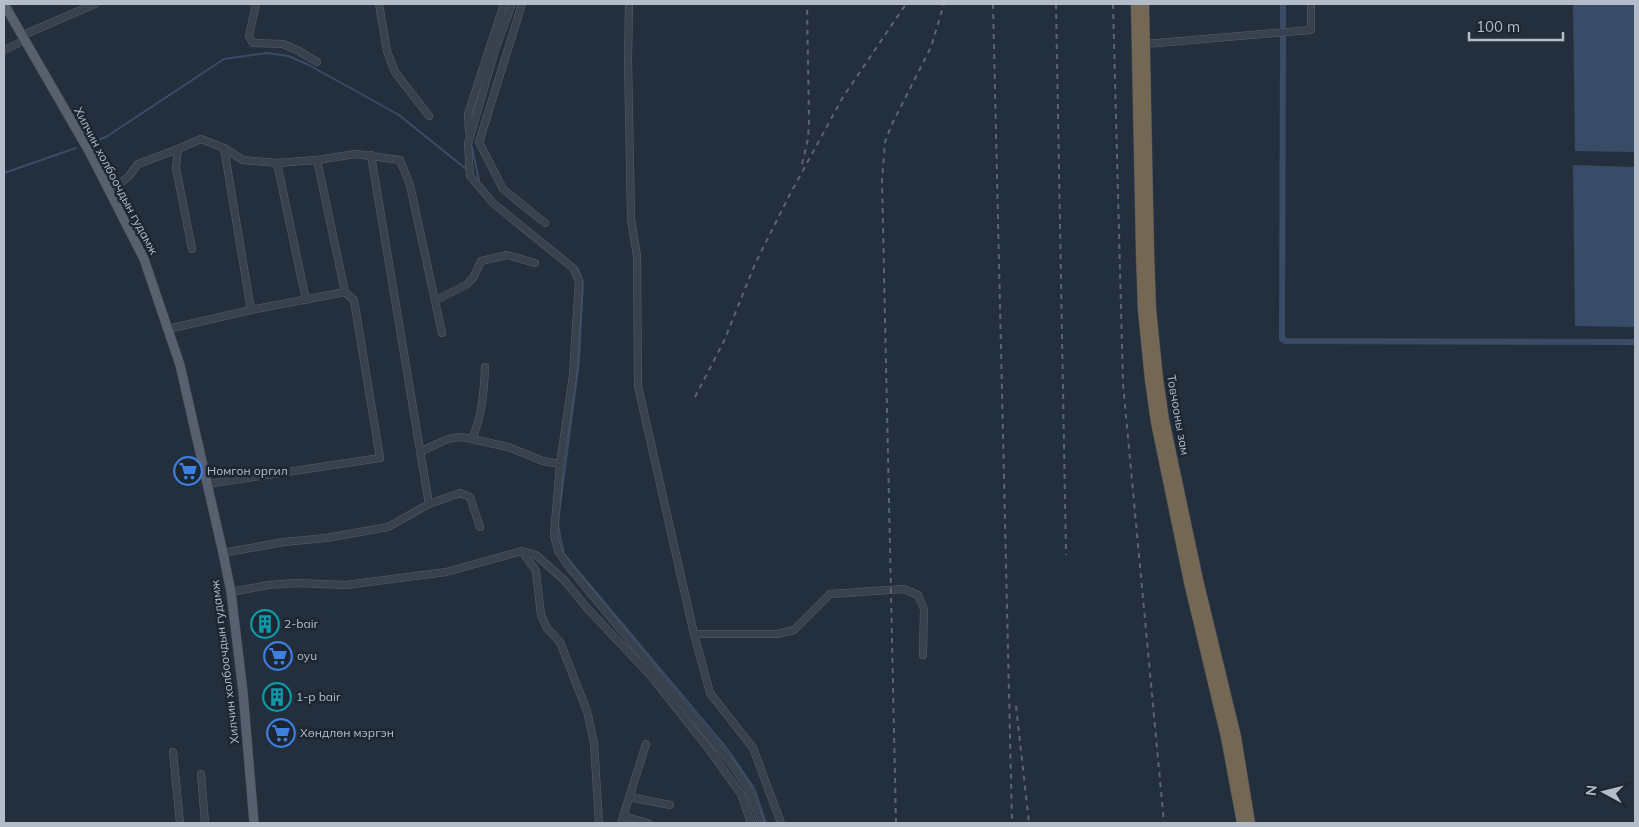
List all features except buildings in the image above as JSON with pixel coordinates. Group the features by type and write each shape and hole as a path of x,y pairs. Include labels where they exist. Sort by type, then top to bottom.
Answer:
{"highway":[{"name":"Товчооны зам","path":"1136,4 1143,310 1150,380 1156,422 1189,582 1226,737 1242,823"},
{"name":"Товчооны зам","path":"1144,4 1151,310 1158,379 1164,420 1196,570 1236,737 1250,823"}],"main road":[{"name":"Хилчин холбоочдын гудамж","path":"4,4 90,153 144,259 180,365 223,553 230,592 243,692 254,823"}],"street":[{"path":"4,50 24,38 96,4"},
{"path":"256,4 249,36 253,43 283,44 317,62"},
{"path":"379,4 388,51 395,72 429,116"},
{"path":"470,137 468,114 504,4"},
{"path":"512,4 496,47 467,153 470,176 494,204 573,268 578,275 573,374 560,464 554,535 558,551 569,567 731,763 748,788 761,823"},
{"path":"522,4 479,142 503,189 545,223"},
{"path":"629,4 628,59 631,209 637,256 638,386 694,634 710,693 753,748 781,823"},
{"path":"1145,44 1311,30 1311,4"},
{"path":"110,192 129,176 138,164 178,150 201,139 224,148 243,160 277,163 317,160 356,154 400,160 410,185 442,333"},
{"path":"224,148 250,310"},
{"path":"178,150 176,168 192,249"},
{"path":"371,156 430,504"},
{"path":"207,484 380,458 354,300 346,292 317,160"},
{"path":"277,163 306,300"},
{"path":"436,300 466,286 473,278 481,261 507,255 535,264"},
{"path":"168,328 346,292"},
{"path":"472,439 476,430 484,390 485,367"},
{"path":"420,452 450,437 462,436 508,447 543,461 560,464"},
{"path":"223,553 388,527 430,504 460,493 470,497 480,527"},
{"path":"522,550 536,572 541,614 547,628 560,642 587,711 594,743 599,823"},
{"path":"230,592 269,585 296,583 346,585 446,572 522,550 536,555 564,580 587,608 651,676 708,748 735,786 751,823"},
{"path":"694,634 777,634 794,630 830,594 904,589 918,595 924,609 923,655"},
{"path":"646,744 622,820 648,823"},
{"path":"173,752 180,823"},
{"path":"201,774 205,823"},
{"path":"629,798 670,804"}],"water":[{"path":"1573,4 1635,4 1635,152 1575,151"},
{"path":"1573,165 1635,167 1635,327 1575,326"}],"waterway":[{"path":"1283,4 1283,26"},
{"path":"1283,36 1282,339 1286,341 1635,342"},
{"path":"89,143 106,137 224,59 267,53 288,56 307,64 399,115 466,169"},
{"path":"472,147 479,181"},
{"path":"4,173 76,148"},
{"path":"559,513 579,361 583,282 576,267"},
{"path":"558,526 564,554 727,749 754,788 766,823"}],"railway":[{"path":"802,164 808,139 809,122 807,4"},
{"path":"695,397 724,341 755,264 789,196 843,97 906,4"},
{"path":"896,823 882,180 885,142 891,126 931,47 944,4"},
{"path":"993,4 1012,823"},
{"path":"1056,4 1066,555"},
{"path":"1113,4 1123,384 1164,823"},
{"path":"1016,706 1029,823"}],"place":[{"name":"Номгон оргил","path":"188,471"},
{"name":"2-bair","path":"265,624"},
{"name":"oyu","path":"278,656"},
{"name":"1-p bair","path":"277,697"},
{"name":"Хөндлөн мэргэн","path":"281,733"}]}
